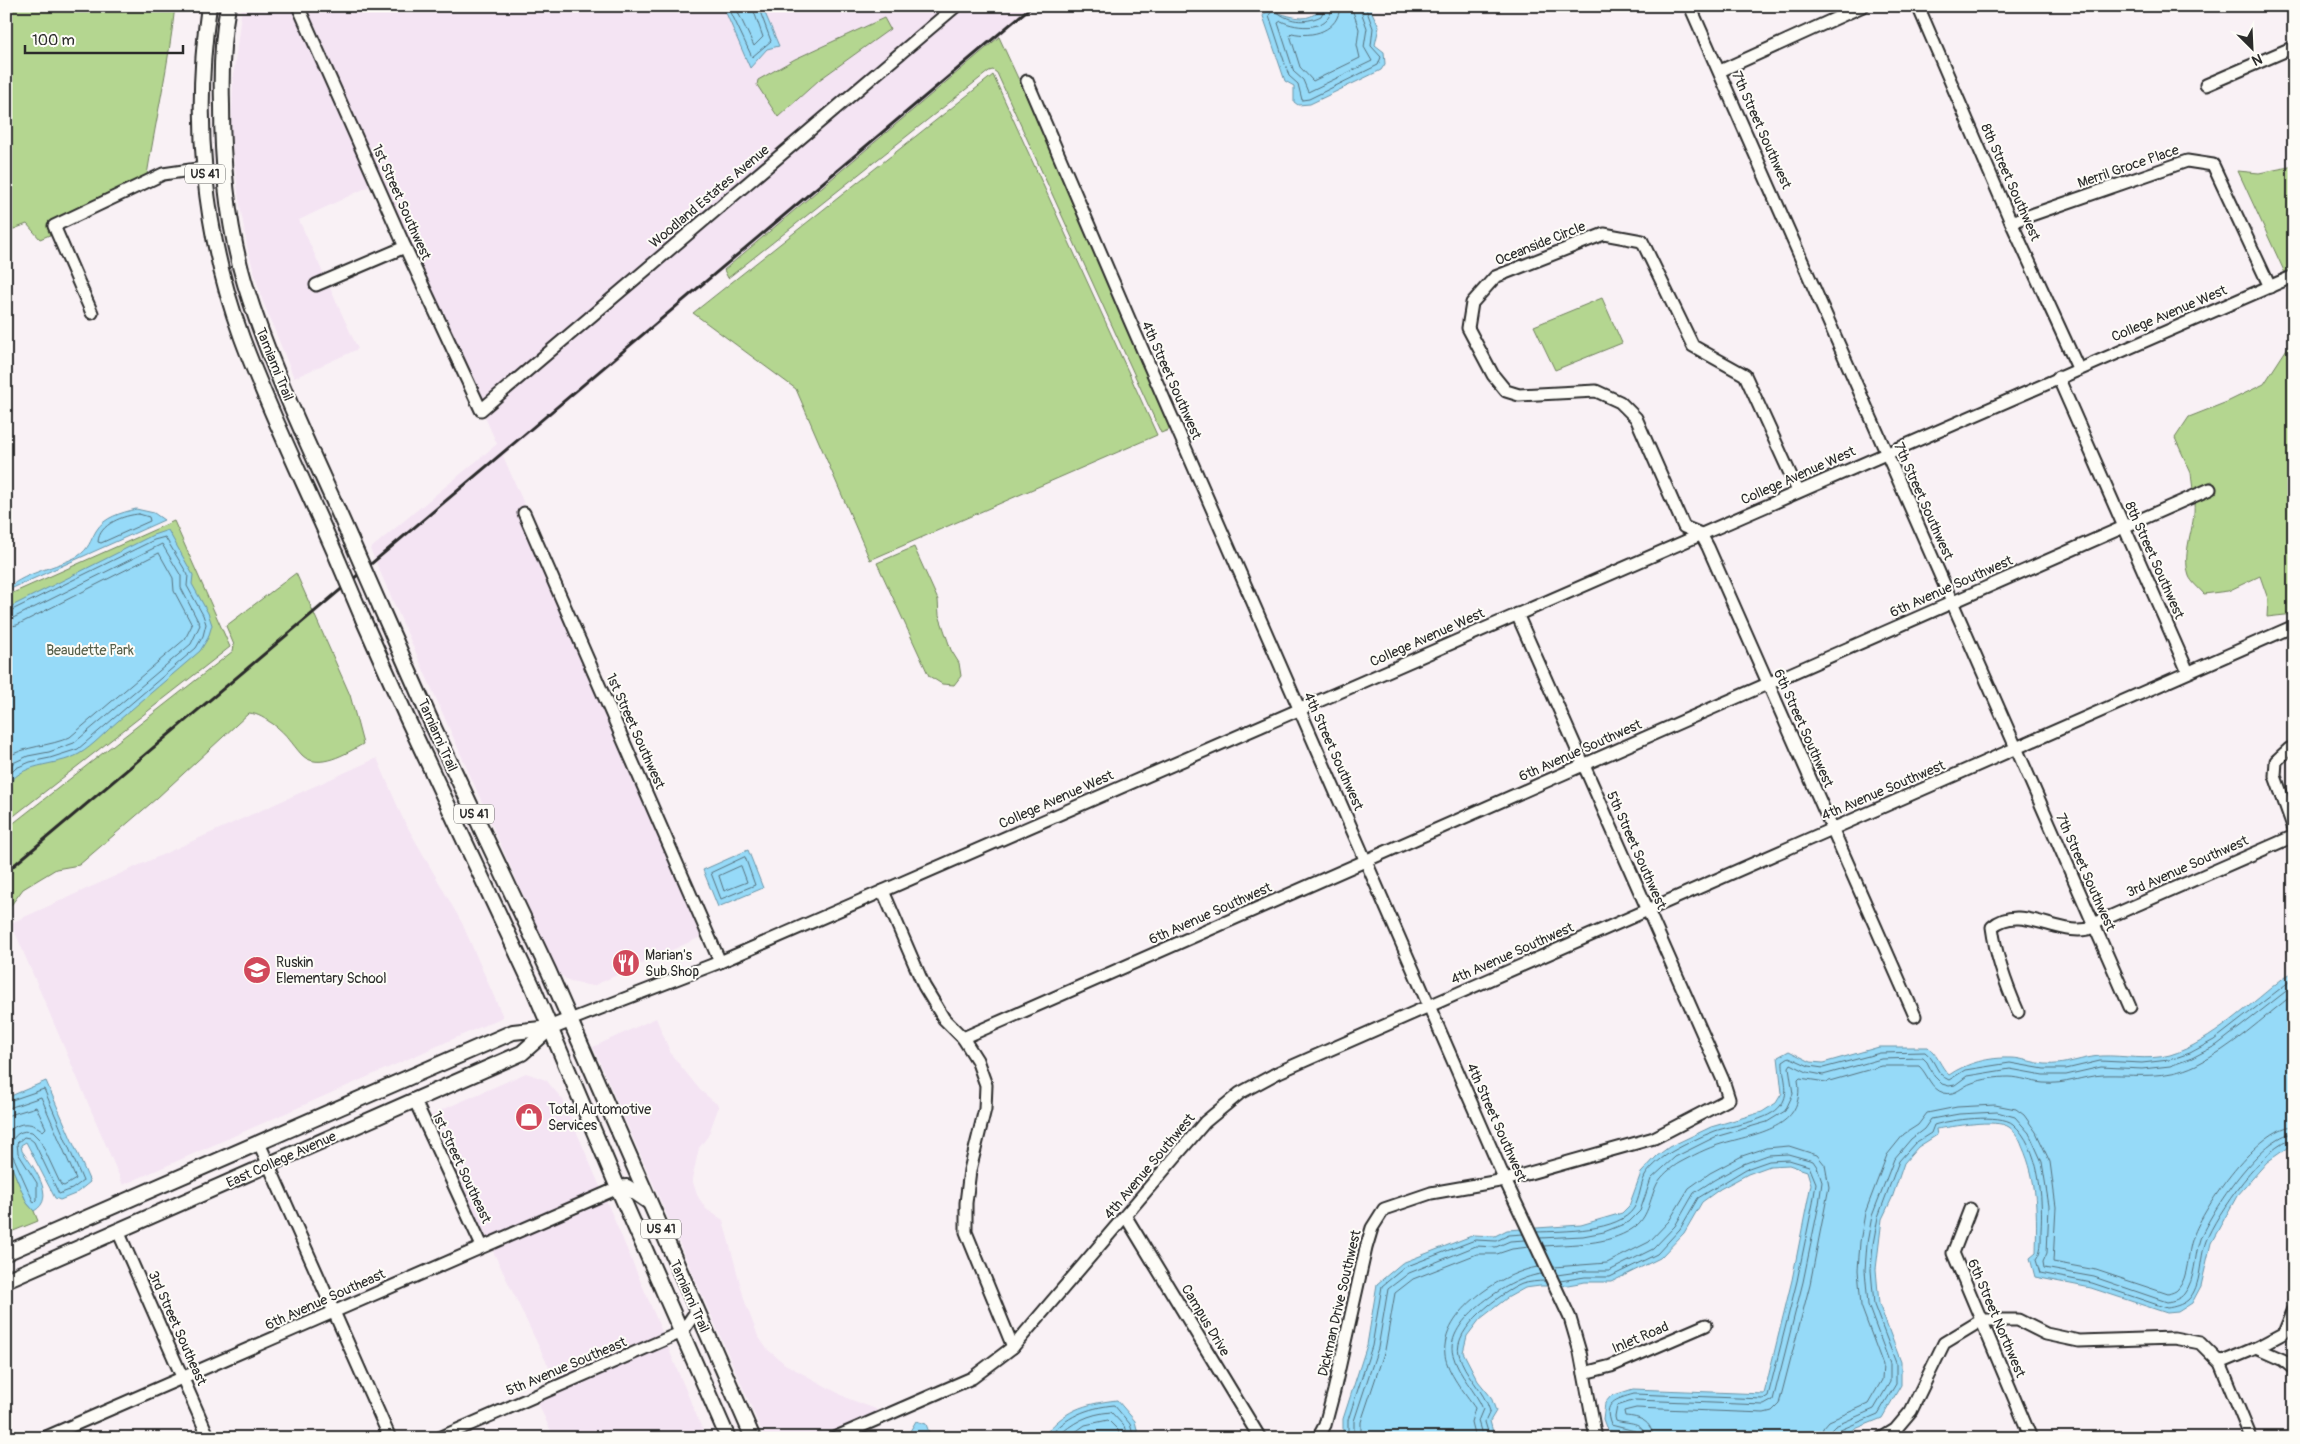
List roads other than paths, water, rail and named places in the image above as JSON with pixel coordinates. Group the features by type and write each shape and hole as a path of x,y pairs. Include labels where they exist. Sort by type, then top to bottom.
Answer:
{"main road":[{"name":"Tamiami Trail","path":"209,6 202,80 201,125 204,168 218,252 242,337 407,718 507,929 728,1438"},
{"name":"Tamiami Trail","path":"228,6 222,87 224,165 237,248 245,284 273,360 380,606 434,728 524,916 754,1438"},
{"name":"East College Avenue","path":"6,1253 513,1032 550,1028 570,1020"},
{"name":"East College Avenue","path":"6,1280 522,1053 550,1028"},
{"path":"618,1188 626,1187 649,1202"}],"street":[{"name":"1st Street Southwest","path":"298,6 405,247 481,410"},
{"name":"Woodland Estates Avenue","path":"481,410 956,6"},
{"name":"7th Street Southwest","path":"1690,6 2130,1007"},
{"path":"1720,71 1863,6"},
{"name":"8th Street Southwest","path":"1918,6 2011,222 2078,368"},
{"path":"2206,85 2294,47"},
{"name":"4th Street Southwest","path":"1027,81 1505,1180 1564,1302 1580,1352 1596,1438"},
{"name":"Merril Groce Place","path":"2011,222 2187,161 2213,165 2270,286"},
{"path":"92,313 54,226 163,174 204,168"},
{"name":"Oceanside Circle","path":"1701,534 1684,527 1636,418 1620,402 1596,391 1520,395 1506,391 1493,375 1468,328 1472,303 1495,277 1604,234 1642,241 1693,346 1746,375 1798,490"},
{"path":"316,285 405,247"},
{"name":"College Avenue West","path":"570,1020 720,962 1798,490 2294,276"},
{"name":"8th Street Southwest","path":"2058,377 2188,672"},
{"name":"6th Avenue Southwest","path":"963,1038 2210,489"},
{"name":"1st Street Southwest","path":"524,513 720,962"},
{"name":"6th Street Southwest","path":"1701,534 1915,1016"},
{"name":"5th Street Southwest","path":"1516,614 1724,1080 1729,1099"},
{"name":"4th Avenue Southwest","path":"834,1438 972,1378 1013,1348 1205,1122 1240,1093 1279,1072 1430,1005 2294,626"},
{"path":"2294,747 2288,749 2276,761 2275,776 2294,828"},
{"name":"3rd Avenue Southwest","path":"2093,925 2294,836"},
{"path":"882,891 924,986 944,1019 963,1038 977,1060 986,1085 985,1109 970,1170 966,1203 966,1232 974,1256 1013,1348"},
{"path":"2018,1012 2007,987 1994,942 1992,927 1998,922 2012,918 2035,920 2081,930 2093,925"},
{"name":"Dickman Drive Southwest","path":"1318,1438 1325,1425 1334,1391 1366,1248 1372,1228 1384,1209 1431,1193 1505,1180 1654,1138 1729,1099"},
{"name":"1st Street Southeast","path":"415,1101 482,1246"},
{"path":"259,1143 390,1438"},
{"name":"6th Avenue Southeast","path":"44,1438 618,1188"},
{"name":"6th Street Northwest","path":"1970,1209 1953,1253 2031,1438"},
{"name":"Campus Drive","path":"1126,1217 1260,1438"},
{"name":"3rd Street Southeast","path":"118,1231 209,1438"},
{"path":"2220,1363 2256,1348 2284,1333 2294,1309"},
{"path":"682,1332 697,1310"},
{"path":"1882,1438 1896,1430 1911,1411 1944,1344 1982,1320 2018,1320 2046,1334 2078,1341 2174,1338 2200,1343 2220,1363 2251,1438"},
{"name":"Inlet Road","path":"1584,1373 1611,1366 1706,1325"},
{"name":"5th Avenue Southeast","path":"439,1438 682,1332"},
{"path":"2256,1348 2283,1360 2294,1369"}],"water":[{"path":"723,6 762,6 779,46 767,49 750,68"},
{"path":"1322,6 1369,6 1379,27 1375,45 1384,52 1385,64 1381,70 1310,104 1298,105 1294,102 1294,86 1285,81 1263,16 1267,12 1273,12 1306,18 1315,14"},
{"path":"136,509 154,513 164,520 6,591 29,575 78,556 87,548 99,526 113,516"},
{"name":"Beaudette Park","path":"168,530 193,575 192,584 208,613 212,625 208,638 200,651 84,751 69,758 20,773 6,789 6,609 153,535"},
{"path":"748,850 763,888 718,907 703,870"},
{"path":"2294,972 2294,1143 2267,1162 2237,1196 2211,1243 2201,1286 2192,1303 2178,1312 2167,1313 2091,1288 2035,1277 2030,1258 2036,1253 2034,1185 2027,1159 2017,1136 2009,1127 1994,1123 1936,1129 1937,1135 1918,1147 1904,1163 1892,1198 1882,1219 1876,1269 1879,1304 1901,1362 1901,1385 1882,1418 1833,1438 1653,1438 1620,1434 1607,1430 1603,1419 1605,1403 1611,1396 1633,1389 1764,1394 1792,1280 1811,1184 1807,1171 1789,1165 1770,1166 1748,1174 1720,1189 1702,1202 1684,1233 1660,1258 1611,1282 1585,1282 1562,1286 1525,1288 1507,1298 1480,1319 1467,1336 1463,1352 1478,1381 1491,1397 1496,1411 1490,1421 1493,1432 1507,1435 1510,1438 1343,1438 1343,1419 1367,1345 1377,1284 1402,1263 1474,1235 1495,1236 1507,1230 1581,1225 1622,1213 1629,1206 1641,1173 1657,1156 1669,1147 1711,1127 1762,1112 1776,1103 1782,1093 1778,1057 1789,1051 1811,1062 1823,1063 1879,1047 1928,1047 1949,1075 1971,1064 2003,1058 2052,1064 2101,1056 2161,1057 2185,1049 2216,1032 2286,976"},
{"path":"46,1081 90,1182 75,1194 60,1200 55,1198 26,1142 21,1145 22,1151 41,1181 44,1198 41,1205 34,1211 27,1203 6,1153 6,1098"},
{"path":"1117,1400 1135,1421 1139,1438 1042,1438 1058,1421 1075,1410 1084,1406"},
{"path":"916,1421 926,1424 931,1438 906,1438"}],"railway":[{"path":"6,872 1032,6"}],"place":[{"name":"Marian's Sub Shop","path":"626,963"},
{"name":"Ruskin Elementary School","path":"257,970"},
{"name":"Total Automotive Services","path":"529,1117"}]}
